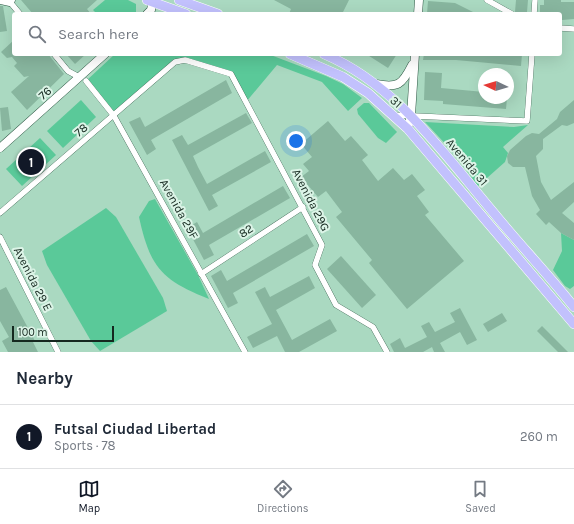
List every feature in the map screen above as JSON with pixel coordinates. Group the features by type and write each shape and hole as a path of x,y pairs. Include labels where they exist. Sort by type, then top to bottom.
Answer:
{"main road":[{"path":"179,0 212,12"},
{"path":"151,1 181,12"},
{"name":"31","path":"295,56 343,77 368,93 408,129"},
{"name":"Avenida 31","path":"329,56 340,61 376,84 411,115 574,307"},
{"name":"Avenida 31","path":"408,129 574,324"}],"street":[{"path":"1,0 10,1 18,12"},
{"path":"418,12 419,0"},
{"path":"487,0 508,12"},
{"path":"534,12 535,0"},
{"path":"149,12 151,10 151,1"},
{"path":"562,28 574,29"},
{"name":"Avenida 29F","path":"56,56 68,71 83,79 114,116 245,352"},
{"name":"76","path":"0,148 83,79 103,56"},
{"path":"392,115 528,121 532,56"},
{"path":"376,84 390,87 405,80 414,58"},
{"path":"408,129 411,115 414,58"},
{"name":"Avenida 29G","path":"175,62 185,60 231,74 322,245 315,265 336,305 373,327 387,352"},
{"name":"78","path":"0,213 175,62"},
{"name":"82","path":"201,274 303,208"},
{"name":"Avenida 29 E","path":"0,237 58,352"}],"green space":[{"path":"105,0 128,0 136,4 136,12 95,12 93,10"},
{"path":"113,56 273,56 343,84 362,98 348,111 322,82 277,65 246,102 231,74 185,60 175,62 114,116 86,81"},
{"path":"81,100 96,117 63,148 47,131"},
{"path":"364,103 369,103 397,132 386,143 378,138 358,114 357,109"},
{"path":"425,122 514,127 528,125 503,147 508,153 505,162 478,186 451,150"},
{"path":"40,138 56,155 22,186 6,169"},
{"path":"155,199 198,275 209,299 179,285 160,270 153,260 143,234 139,217 149,201"},
{"path":"106,208 116,217 163,298 167,311 100,351 91,341 47,265 42,251"},
{"path":"561,233 574,240 574,286 570,289 565,286 553,270 562,251"}],"building":[{"path":"21,0 97,0 87,9 89,12 31,12"},
{"path":"274,0 349,0 343,12 290,12 291,9"},
{"path":"516,0 528,0 527,12 515,12"},
{"path":"544,0 574,2 574,19 562,20 562,12 540,12 540,5 544,5"},
{"path":"428,1 455,3 473,12 427,12"},
{"path":"0,6 3,6 7,31 0,32"},
{"path":"12,42 12,56 50,56 64,74 27,110 11,92 29,76 24,77 14,66 17,63 12,57 7,58 1,52"},
{"path":"68,56 84,56 75,64"},
{"path":"369,56 396,56 388,68"},
{"path":"424,56 522,56 521,66 456,60 423,60"},
{"path":"425,72 442,73 441,88 478,91 478,104 506,104 506,109 443,104 443,101 424,100"},
{"path":"226,80 232,93 151,140 156,149 147,155 129,122 140,117 145,127"},
{"path":"574,100 574,123 567,126 562,125 543,139 543,149 536,156 541,182 551,200 574,182 574,202 562,213 574,223 574,240 561,233 549,222 546,225 536,214 540,210 532,196 525,167 513,167 508,163 507,156 510,150 526,136 532,133 539,134 557,119 560,112"},
{"path":"8,107 11,129 2,131 0,108"},
{"path":"246,113 252,123 193,156 198,167 207,184 265,151 271,162 212,195 218,206 209,211 172,140 182,135 188,145"},
{"path":"328,121 345,141 351,136 368,155 362,160 378,181 393,168 404,180 412,174 425,190 417,196 429,212 425,215 464,261 407,309 369,263 372,260 336,217 342,212 326,191 318,197 301,177 309,171 303,164 312,157 301,144"},
{"path":"283,186 290,198 209,245 214,255 204,260 187,228 197,222 203,233"},
{"path":"307,234 314,246 233,293 238,303 228,308 211,276 221,270 227,281"},
{"path":"341,256 376,295 362,308 327,269"},
{"path":"309,276 315,288 276,310 292,340 330,319 337,331 299,352 285,352 277,336 253,348 247,337 272,324 255,292 265,287 270,297"},
{"path":"6,287 35,341 33,342 38,352 8,352 2,341 9,337 0,321 0,290"},
{"path":"460,308 477,340 467,345 460,332 440,343 445,352 434,352 432,347 423,352 394,352 390,344 400,338 405,348 427,337 421,326 429,322 435,332 455,322 450,313"},
{"path":"502,313 507,321 488,332 483,324"},
{"path":"542,326 568,352 558,352 537,331"}],"place":[{"name":"Futsal Ciudad Libertad","path":"31,162"}]}
